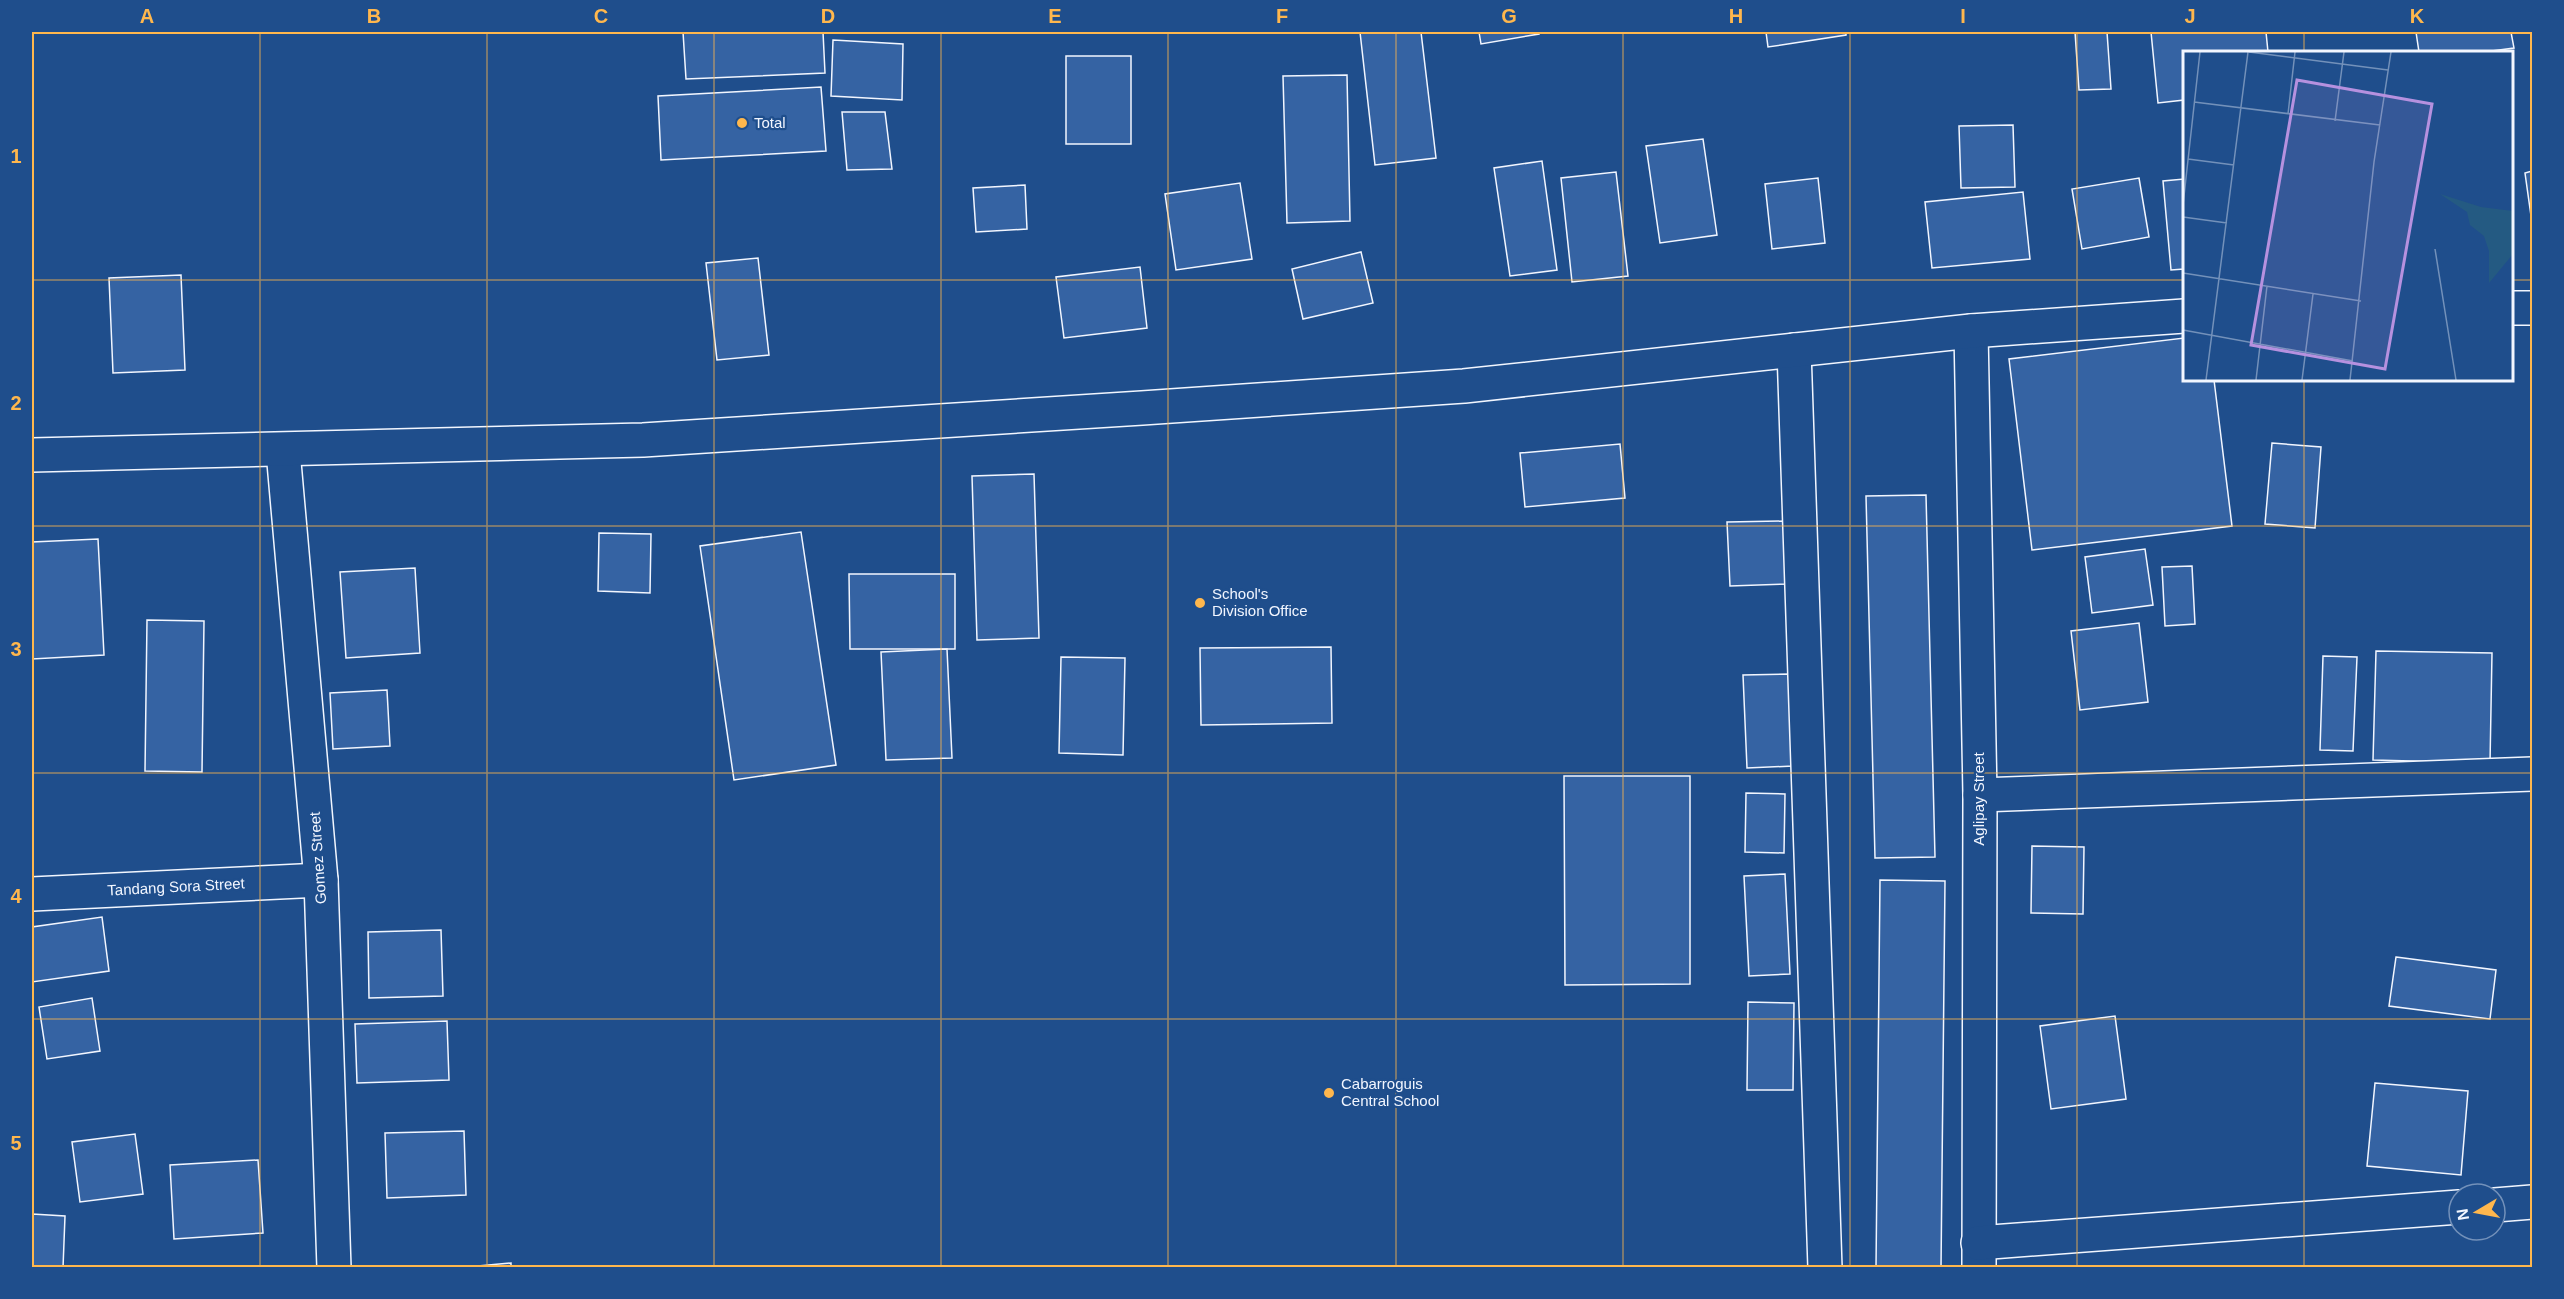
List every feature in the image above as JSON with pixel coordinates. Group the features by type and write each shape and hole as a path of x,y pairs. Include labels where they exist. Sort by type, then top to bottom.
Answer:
{"street":[{"path":"2513,308 2532,308"},
{"path":"32,455 283,451 643,440 1154,408 1464,386 1971,331 2183,316"},
{"name":"Aglipay Street","path":"1971,331 1980,795 1978,1255"},
{"path":"1794,350 1825,1268"},
{"name":"Gomez Street","path":"283,451 321,880 334,1268"},
{"path":"1980,795 2532,774"},
{"name":"Tandang Sora Street","path":"32,894 321,880"},
{"path":"2507,1204 2532,1202"},
{"path":"1978,1255 2447,1208"}],"building":[{"path":"683,32 823,32 825,73 686,79"},
{"path":"1360,32 1421,32 1436,158 1375,165"},
{"path":"1479,32 1539,32 1539,34 1481,44"},
{"path":"1766,32 1846,32 1846,35 1768,47"},
{"path":"2075,32 2107,32 2111,89 2079,90"},
{"path":"2151,32 2266,32 2268,51 2183,51 2183,100 2158,103"},
{"path":"2416,32 2511,32 2514,48 2492,51 2419,51"},
{"path":"833,40 903,44 902,100 831,96"},
{"path":"1066,56 1131,56 1131,144 1066,144"},
{"path":"1347,75 1350,221 1287,223 1283,76"},
{"name":"Total","path":"821,87 826,151 661,160 658,96"},
{"path":"842,112 885,112 892,169 847,170"},
{"path":"2013,125 2015,187 1961,188 1959,126"},
{"path":"1703,139 1717,235 1660,243 1646,146"},
{"path":"1542,161 1557,270 1510,276 1494,168"},
{"path":"2532,171 2532,223 2525,173"},
{"path":"1616,172 1628,276 1572,282 1561,178"},
{"path":"1818,178 1825,243 1772,249 1765,184"},
{"path":"2139,178 2149,237 2082,249 2072,189"},
{"path":"2183,179 2183,269 2171,270 2163,181"},
{"path":"1240,183 1252,259 1176,270 1165,194"},
{"path":"1025,185 1027,229 976,232 973,188"},
{"path":"2023,192 2030,259 1932,268 1925,202"},
{"path":"1361,252 1373,303 1303,319 1292,269"},
{"path":"758,258 769,355 717,360 706,263"},
{"path":"1140,267 1147,328 1064,338 1056,277"},
{"path":"181,275 185,370 113,373 109,278"},
{"path":"2183,338 2183,381 2214,381 2232,526 2032,550 2009,359"},
{"path":"2272,443 2321,447 2315,528 2265,524"},
{"path":"1620,444 1625,498 1525,507 1520,453"},
{"path":"1034,474 1039,638 977,640 972,476"},
{"path":"1926,495 1935,857 1875,858 1866,496"},
{"path":"1786,521 1788,584 1730,586 1727,522"},
{"path":"801,532 836,765 734,780 700,546"},
{"path":"599,533 651,534 650,593 598,591"},
{"path":"98,539 104,655 32,659 32,542"},
{"path":"2145,549 2153,605 2092,613 2085,557"},
{"path":"2192,566 2195,624 2165,626 2162,567"},
{"path":"415,568 420,653 346,658 340,572"},
{"path":"849,574 955,574 955,649 850,649"},
{"path":"147,620 204,621 202,772 145,771"},
{"path":"2139,623 2148,702 2080,710 2071,631"},
{"path":"1331,647 1332,723 1201,725 1200,648"},
{"path":"947,649 952,758 886,760 881,652"},
{"path":"2376,651 2492,653 2490,763 2373,760"},
{"path":"2323,656 2357,657 2353,751 2320,750"},
{"path":"1061,657 1125,658 1123,755 1059,753"},
{"path":"1789,674 1793,766 1747,768 1743,675"},
{"path":"387,690 390,746 333,749 330,693"},
{"path":"1564,776 1690,776 1690,984 1565,985"},
{"path":"1746,793 1785,794 1784,853 1745,852"},
{"path":"2032,846 2084,847 2083,914 2031,913"},
{"path":"1785,874 1790,974 1749,976 1744,876"},
{"path":"1880,880 1945,881 1941,1268 1876,1268"},
{"path":"102,917 109,971 32,982 32,927"},
{"path":"441,930 443,996 369,998 368,932"},
{"path":"2396,957 2496,970 2490,1019 2389,1006"},
{"path":"92,998 100,1051 47,1059 39,1007"},
{"path":"1748,1002 1794,1003 1793,1090 1747,1090"},
{"path":"2115,1016 2126,1099 2051,1109 2040,1026"},
{"path":"447,1021 449,1080 357,1083 355,1024"},
{"path":"2375,1083 2468,1091 2461,1175 2367,1166"},
{"path":"464,1131 466,1195 387,1198 385,1133"},
{"path":"135,1134 143,1194 80,1202 72,1142"},
{"path":"258,1160 263,1233 174,1239 170,1165"},
{"path":"32,1214 65,1216 63,1268 32,1268"},
{"path":"511,1263 511,1268 456,1268"}],"place":[{"name":"Total","path":"742,123"},
{"name":"School's Division Office","path":"1200,603"},
{"name":"Cabarroguis Central School","path":"1329,1093"}]}
